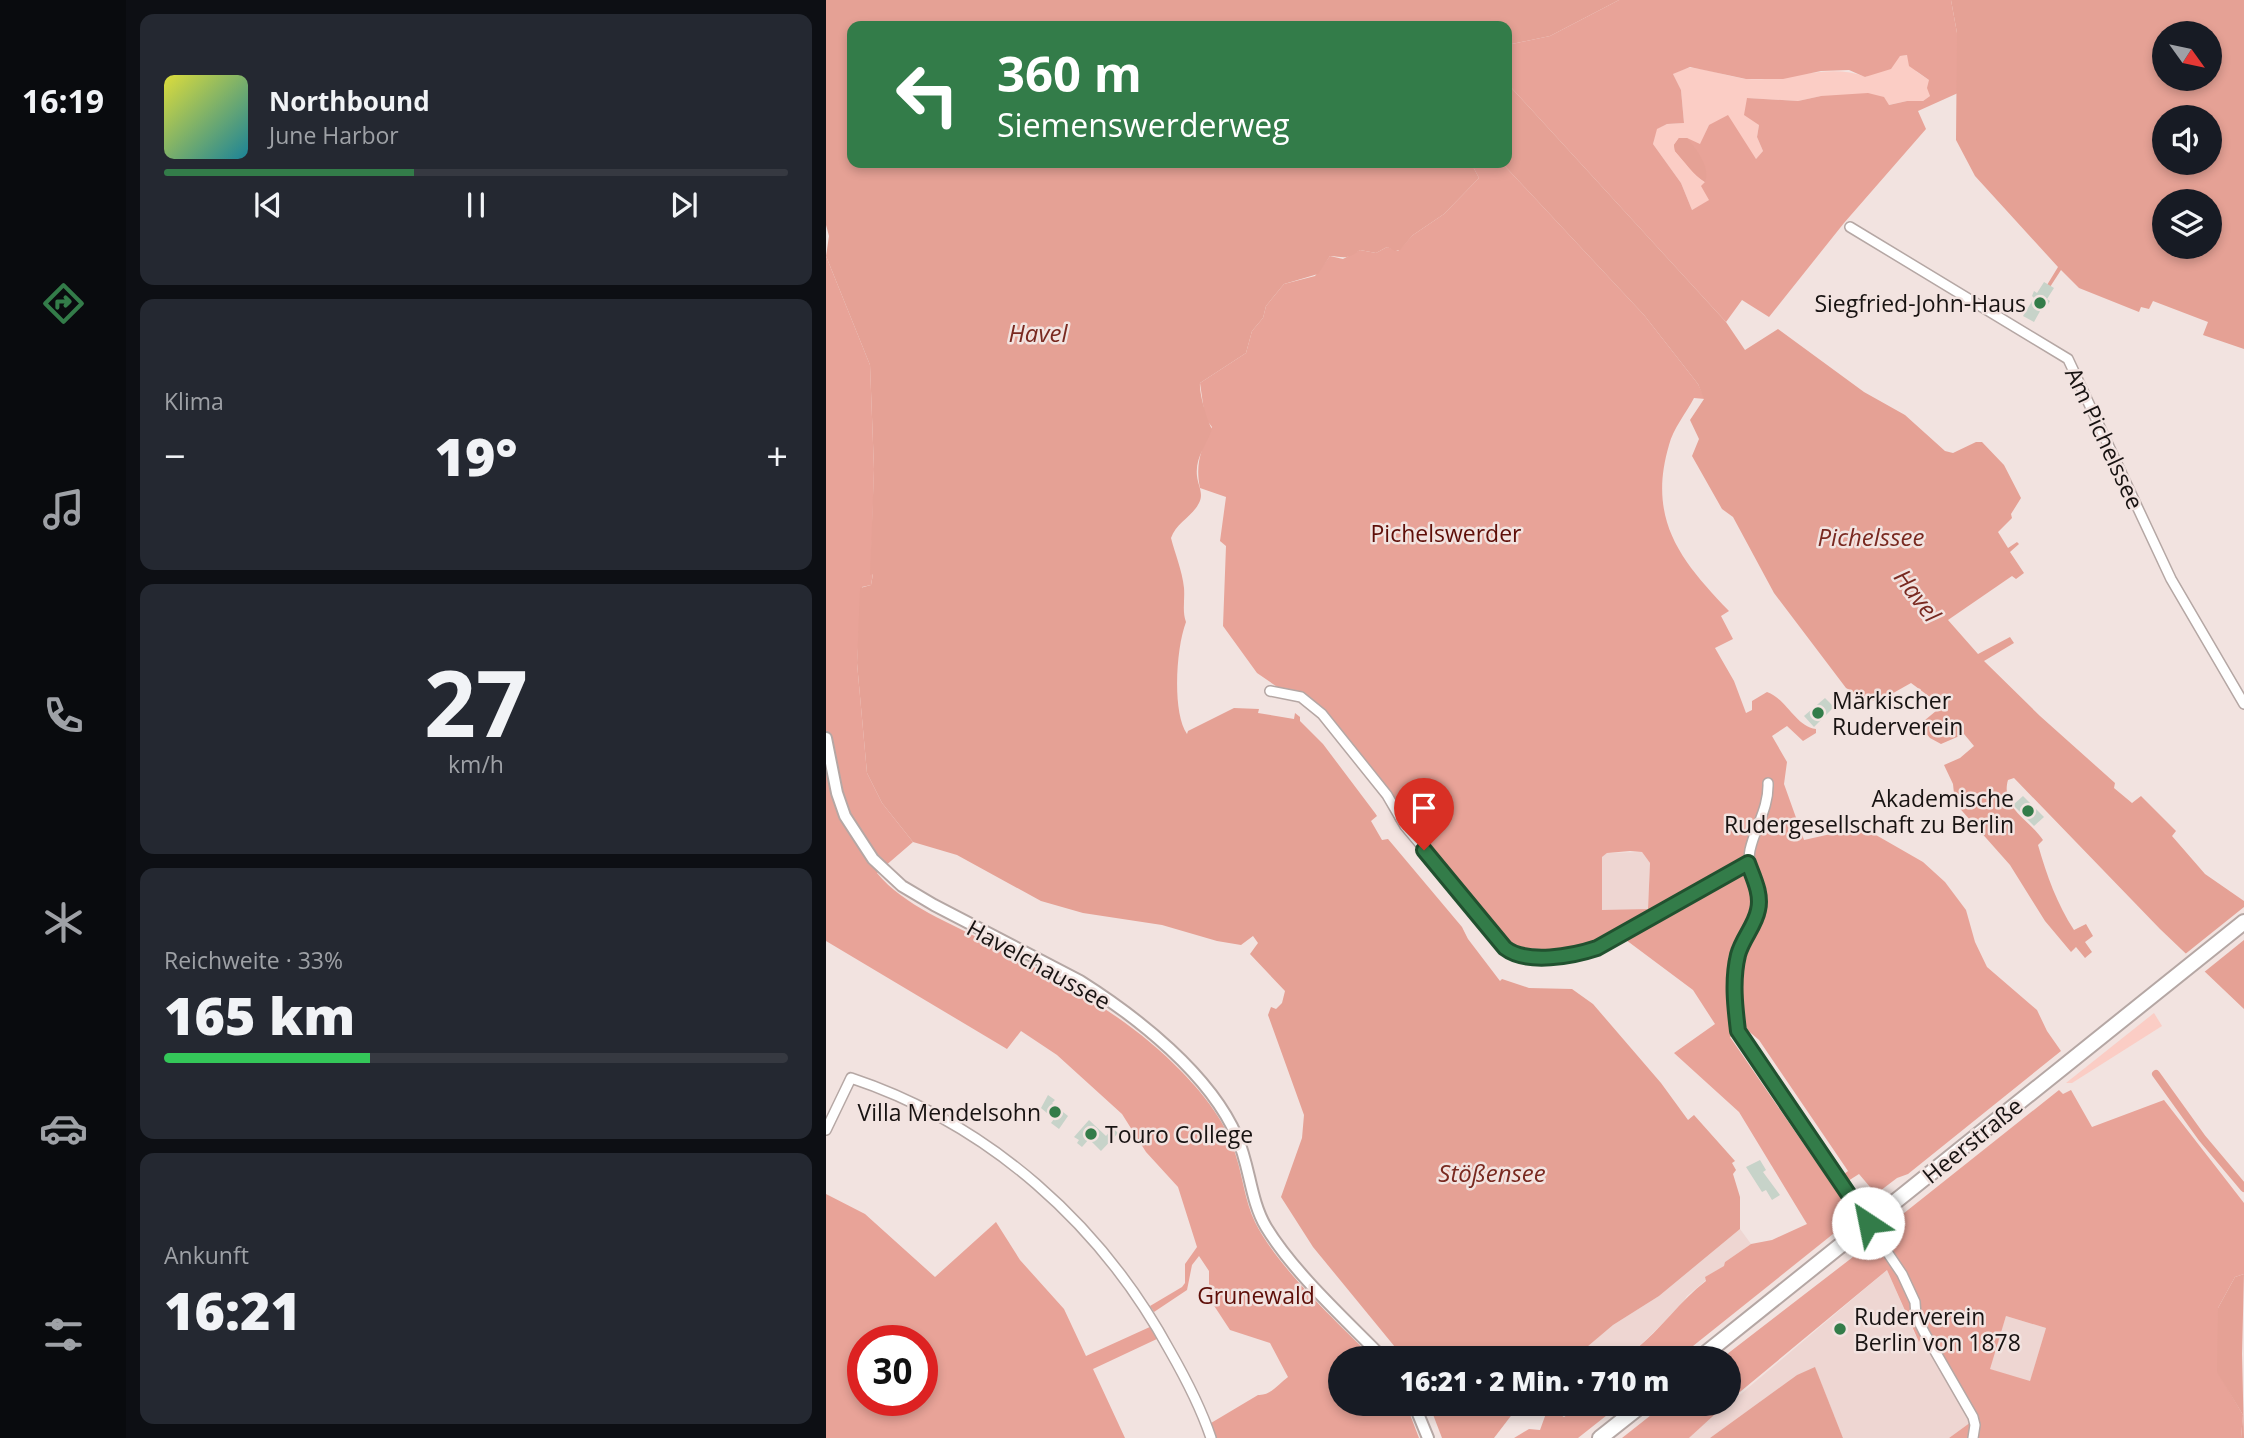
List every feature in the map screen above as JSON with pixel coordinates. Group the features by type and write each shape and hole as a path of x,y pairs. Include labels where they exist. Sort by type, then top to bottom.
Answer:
{"main road":[{"name":"Heerstraße","path":"1715,1346 2244,922"},
{"path":"1600,1438 1628,1416"}],"street":[{"name":"Am Pichelssee","path":"1850,227 2068,359 2171,579 2244,704"},
{"path":"1270,691 1300,697 1322,714 1387,795 1405,826 1479,914 1497,940 1511,953 1541,956 1585,952 1597,948 1748,863"},
{"name":"Havelchaussee","path":"826,738 831,770 845,816 873,859 902,886 1080,981 1184,1062 1233,1126 1241,1145 1257,1209 1267,1229 1315,1287 1372,1346"},
{"path":"1768,783 1766,805 1748,863 1757,890 1758,910 1741,944 1735,971 1734,1000 1738,1031 1902,1274 1915,1302 1916,1316 1973,1417 1973,1438"},
{"path":"826,1130 851,1078 915,1102 950,1121 1008,1160 1058,1203 1088,1234 1131,1287 1184,1377 1211,1438"},
{"path":"1419,1416 1428,1438"}],"shaded area":[{"path":"1907,55 1917,72 1929,80 1930,96 1923,101 1888,105 1821,96 1798,101 1747,98 1759,125 1757,137 1763,151 1756,159 1709,125 1700,145 1685,162 1705,182 1710,200 1692,210 1681,183 1653,144 1656,129 1667,124 1684,123 1681,90 1673,74 1684,69 1699,69 1747,79 1837,71 1866,77 1900,56"},
{"path":"1642,852 1650,863 1648,910 1602,910 1602,857 1607,853"},
{"path":"2154,1013 2162,1026 2072,1083 2066,1083"},
{"path":"1740,1229 1751,1244 1725,1262 1725,1266 1705,1277 1706,1280 1639,1346 1588,1346 1613,1325 1659,1296"},
{"path":"1887,1270 1918,1341 1924,1332 1971,1422 1949,1438 1843,1438 1815,1368 1797,1375 1741,1416 1741,1394"},
{"path":"2006,1316 2046,1328 2030,1382 1989,1369"},
{"path":"1712,1416 1740,1416 1710,1438 1689,1438"}],"green space":[{"path":"1619,0 1951,0 1957,33 1958,93 1918,111 1926,129 1844,223 1769,317 1742,300 1726,322 1512,88 1512,44 1550,36","holes":["1907,55 1909,66 1929,80 1927,88 1930,96 1923,101 1889,105 1884,97 1868,93 1821,96 1798,101 1747,98 1744,115 1759,125 1757,137 1763,151 1756,159 1728,115 1709,125 1700,144 1687,138 1679,138 1674,145 1675,151 1705,182 1701,186 1709,200 1692,210 1681,183 1653,144 1657,129 1667,124 1684,123 1681,90 1673,74 1690,67 1746,79 1783,79 1821,71 1849,70 1865,77 1891,69 1900,56"]},
{"name":"Pichelswerder","path":"1474,168 1507,168 1644,315 1698,384 1705,399 1694,398 1671,439 1663,472 1662,496 1673,537 1683,556 1696,575 1729,611 1721,616 1733,639 1715,648 1734,681 1746,713 1752,710 1752,701 1767,692 1780,700 1802,723 1816,729 1816,733 1803,741 1787,726 1772,736 1787,762 1784,784 1804,840 1862,827 1923,862 1945,882 1966,910 1975,942 1987,967 2037,1010 2061,1051 1908,1174 1897,1178 1876,1194 1859,1174 1848,1181 1843,1175 1848,1171 1759,1040 1745,1028 1730,1037 1838,1194 1843,1192 1858,1214 1693,1346 1639,1346 1706,1281 1705,1277 1724,1266 1725,1262 1751,1244 1772,1240 1807,1224 1739,1112 1674,1053 1715,1024 1693,990 1622,937 1594,953 1568,957 1513,957 1395,821 1386,797 1321,717 1257,673 1223,626 1226,546 1220,541 1226,497 1200,488 1200,457 1212,427 1205,418 1200,383 1246,353 1252,331 1263,318 1266,306 1284,284 1315,276 1330,256 1343,259 1360,250 1376,253 1387,247 1398,251 1413,235 1444,214 1479,178","holes":["1642,852 1650,863 1648,909 1602,910 1602,857 1607,853"]},
{"name":"Grunewald","path":"826,256 870,365 874,469 871,574 873,573 871,585 862,587 857,663 867,773 882,803 913,842 877,873 888,885 914,904 1091,1000 1138,1033 1182,1072 1207,1100 1227,1132 1246,1198 1265,1239 1309,1293 1361,1346 1328,1346 1328,1416 1411,1416 1419,1438 1216,1438 1211,1423 1258,1395 1271,1392 1288,1377 1270,1343 1230,1330 1209,1298 1209,1271 1199,1256 1192,1265 1187,1290 1154,1312 1150,1306 1182,1287 1185,1283 1185,1264 1197,1247 1178,1187 1146,1152 1122,1114 1057,1055 1021,1031 1007,1049 826,941"},
{"path":"2059,1090 2063,1094 2071,1090 2092,1127 2164,1100 2244,1203 2244,1274 2235,1277 2218,1308 2218,1372 2243,1415 2241,1438 1949,1438 1971,1422 1923,1333 1919,1342 1887,1270 1741,1391 1741,1346 1738,1346 1875,1240 1879,1233","holes":["2006,1316 2046,1328 2030,1381 1990,1369"]},
{"name":"Grunewald","path":"826,1194 865,1214 935,1277 996,1222 1020,1260 1064,1309 1086,1356 1152,1326 1159,1338 1093,1369 1125,1438 826,1438"},
{"path":"1545,1416 1606,1416 1578,1438 1514,1438 1529,1429 1540,1430"},
{"path":"1650,1416 1713,1416 1689,1438 1622,1438"}],"water":[{"path":"826,0 1619,0 1550,36 1512,44 1512,21 847,21 847,168 1474,168 1479,178 1444,214 1413,235 1400,250 1387,247 1376,253 1360,250 1349,257 1330,256 1318,274 1284,284 1266,306 1263,318 1252,331 1246,353 1200,383 1212,429 1198,463 1200,499 1196,508 1176,528 1171,538 1183,581 1186,622 1177,680 1182,724 1187,734 1188,731 1234,708 1259,709 1258,713 1294,719 1295,713 1300,717 1300,721 1323,744 1377,816 1371,821 1382,840 1388,839 1462,927 1500,981 1502,979 1529,988 1572,989 1593,1004 1661,1083 1688,1120 1694,1115 1735,1161 1732,1163 1736,1170 1733,1174 1740,1197 1740,1229 1659,1296 1613,1325 1588,1346 1394,1346 1313,1247 1281,1197 1302,1138 1304,1115 1268,1015 1271,1007 1276,1009 1282,1003 1285,991 1250,954 1258,943 1253,936 1241,945 1162,925 1083,913 1041,901 957,855 913,842 882,803 867,773 857,663 860,588 871,585 873,574 870,575 874,469 870,365 826,256 829,236 826,225"},
{"path":"1951,0 2244,0 2244,349 2203,335 2208,322 2153,301 2149,309 2141,307 2139,312 2079,288 2061,270 2050,287 2047,285 2058,267 1975,176 1956,140 1957,33"},
{"path":"1512,88 1726,322 1745,350 1778,329 1864,392 1905,415 1945,451 1953,453 1976,442 1982,442 2004,465 2021,498 2011,514 2012,518 1998,532 2008,548 2017,542 2019,544 2010,552 2024,573 2016,579 2012,576 1948,620 1978,654 2010,637 2014,643 1984,661 2115,783 2114,788 2132,803 2141,796 2176,831 2172,836 2205,874 2244,901 2244,1009 2160,929 2014,778 2008,780 2008,798 2012,806 2043,840 2038,845 2062,910 2074,930 2086,924 2093,936 2085,942 2092,952 2085,958 2076,947 2071,952 2045,921 2010,865 1955,803 1953,784 1944,765 1960,758 1974,746 1964,734 1941,744 1930,738 1919,725 1942,706 1911,683 1879,701 1868,700 1846,688 1774,593 1733,517 1722,509 1692,456 1699,439 1690,420 1704,399 1698,384 1644,315 1507,168 1512,168"},
{"path":"1679,138 1687,138 1702,158 1706,170 1705,182 1675,151 1674,145"},
{"path":"2244,1274 2244,1438 2241,1438 2243,1415 2217,1372 2218,1308 2235,1277"},
{"path":"1815,1367 1843,1438 1710,1438 1741,1416 1797,1375"},
{"path":"1434,1416 1511,1416 1494,1438 1442,1438"}],"pier":[{"path":"2244,907 2244,940 2203,973 2184,955"}],"building":[{"name":"Siegfried-John-Haus","path":"2044,282 2054,288 2047,299 2050,301 2047,306 2044,304 2034,322 2023,316 2034,298 2034,291 2037,293"},
{"name":"Märkischer Ruderverein","path":"1825,698 1834,707 1814,727 1804,716"},
{"name":"Akademische Rudergesellschaft zu Berlin","path":"2023,796 2044,817 2034,826 2013,805"},
{"name":"Villa Mendelsohn","path":"1048,1095 1055,1100 1052,1103 1068,1116 1059,1129 1051,1123 1054,1119 1041,1108"},
{"name":"Touro College","path":"1089,1120 1106,1136 1113,1128 1118,1133 1101,1151 1089,1139 1082,1147 1074,1137"},
{"path":"1760,1160 1766,1170 1763,1172 1780,1195 1772,1200 1766,1190 1762,1192 1746,1167"}],"waterway":[{"path":"2156,1074 2202,1138 2244,1188"}],"place":[{"name":"Siegfried-John-Haus","path":"2040,303"},
{"name":"Märkischer Ruderverein","path":"1818,713"},
{"name":"Akademische Rudergesellschaft zu Berlin","path":"2028,811"},
{"name":"Villa Mendelsohn","path":"1055,1112"},
{"name":"Touro College","path":"1091,1134"},
{"name":"Ruderverein Berlin von 1878","path":"1840,1329"}],"route":[{"path":"1424,850 1505,948 1518,955 1541,956 1585,952 1597,948 1733,869 1748,863 1759,901 1755,918 1741,944 1735,971 1734,1000 1738,1031 1868,1223"}],"water label":[{"name":"Havel","path":"1038,332"},
{"name":"Pichelssee","path":"1871,536"},
{"name":"Havel","path":"1918,595"},
{"name":"Stößensee","path":"1492,1172"}]}
